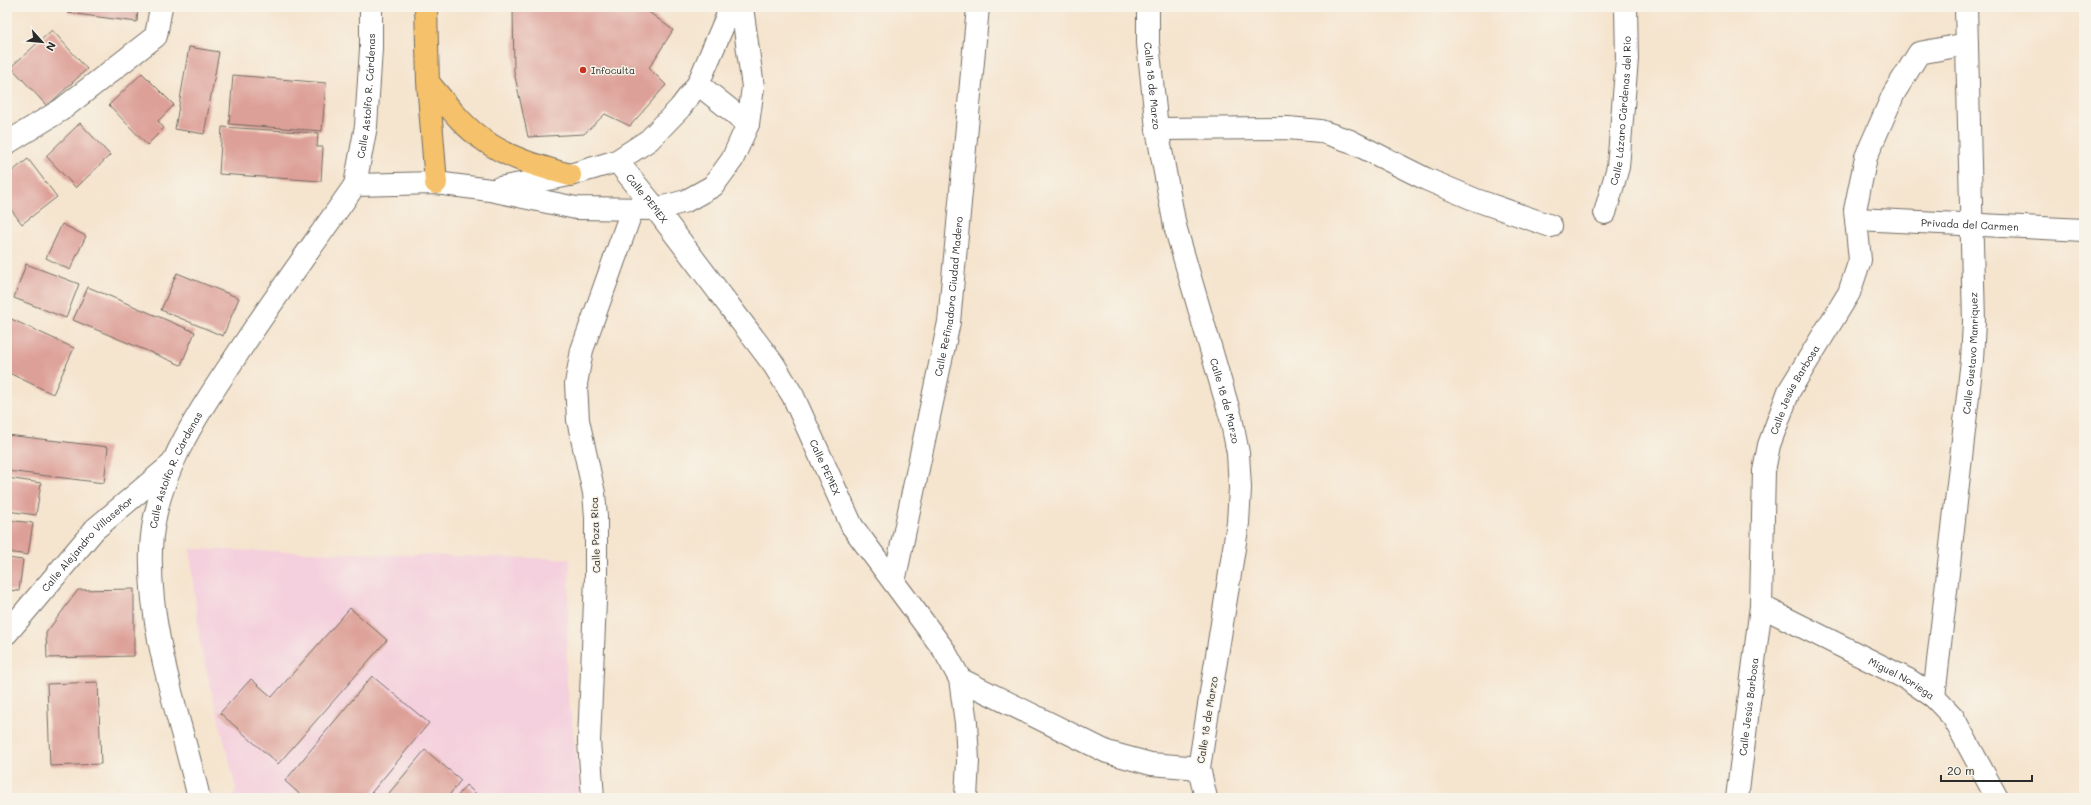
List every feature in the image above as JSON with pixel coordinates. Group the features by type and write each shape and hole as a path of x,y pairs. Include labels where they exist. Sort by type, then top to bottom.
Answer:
{"highway":[{"path":"426,7 426,50 436,183"},
{"path":"428,82 466,125 485,142 527,163 570,175"}],"street":[{"path":"7,143 61,110 156,36 161,7"},
{"name":"Calle Astolfo R. Cárdenas","path":"200,798 167,681 152,585 151,548 157,505 174,462 196,417 355,185 366,126 372,49 371,7"},
{"path":"490,190 570,175 617,161 649,140 680,108 698,84 731,7"},
{"path":"355,185 436,183 490,190 576,208 632,210 656,209 686,201 713,186 732,160 748,124 753,87 742,7"},
{"name":"Calle Refinadora Ciudad Madero","path":"894,582 949,322 978,7"},
{"name":"Calle 18 de Marzo","path":"1148,7 1148,43 1157,129 1175,226 1231,418 1239,460 1240,488 1238,523 1199,768 1206,798"},
{"name":"Calle Lázaro Cárdenas del Río","path":"1605,213 1618,167 1628,58 1626,7"},
{"name":"Calle Gustavo Manríquez","path":"1934,697 1972,360 1974,322 1966,7"},
{"name":"Calle Jesús Barbosa","path":"1737,798 1761,606 1764,471 1769,445 1789,391 1849,293 1856,278 1860,260 1855,210 1866,157 1894,93 1919,53 1967,44"},
{"path":"698,84 748,124"},
{"path":"1157,129 1288,128 1320,131 1350,140 1426,179 1476,200 1552,226"},
{"name":"Calle PEMEX","path":"617,161 656,209 774,365 792,396 852,526 944,650 960,679 966,722 968,761 966,798"},
{"name":"Calle Poza Rica","path":"593,798 589,741 597,523 594,493 578,420 576,384 582,350 632,210"},
{"name":"Privada del Carmen","path":"1856,219 2084,230"},
{"name":"Calle Alejandro Villaseñor","path":"7,633 96,529 174,462"},
{"name":"Miguel Noriega","path":"1761,606 1909,680 1934,697 1953,717 1997,798"},
{"path":"960,679 1107,752 1151,764 1199,768"}],"shaded area":[{"path":"190,549 570,559 566,675 581,798 234,798 236,788 200,645"}],"building":[{"path":"68,7 138,7 137,22 68,13"},
{"name":"Infoculta","path":"513,7 642,7 673,30 649,68 666,85 630,126 605,114 584,134 528,137 514,72"},
{"path":"52,30 87,69 47,106 11,67"},
{"path":"189,47 219,52 204,134 175,129"},
{"path":"142,73 174,105 158,121 164,128 147,145 109,105"},
{"path":"233,75 326,83 322,131 229,124"},
{"path":"80,123 110,155 76,188 46,156"},
{"path":"222,127 318,133 317,147 323,147 321,181 219,174"},
{"path":"28,159 57,197 22,224 7,204 7,175"},
{"path":"62,224 86,236 70,270 46,258"},
{"path":"26,264 79,284 66,318 14,298"},
{"path":"177,273 239,298 223,336 161,310"},
{"path":"88,287 195,332 181,365 73,320"},
{"path":"7,317 74,348 53,394 7,372"},
{"path":"7,435 108,447 104,483 7,471"},
{"path":"7,478 41,483 36,515 7,511"},
{"path":"7,520 33,523 28,555 7,552"},
{"path":"7,558 23,560 19,591 7,590"},
{"path":"134,589 134,656 47,658 46,633 78,590"},
{"path":"350,608 387,640 278,764 220,713 251,679 272,697"},
{"path":"372,676 429,723 367,798 304,798 285,781"},
{"path":"98,682 101,764 50,766 47,684"},
{"path":"425,750 461,780 447,798 385,798"},
{"path":"466,785 481,798 456,798"}],"place":[{"name":"Infoculta","path":"583,70"}]}
